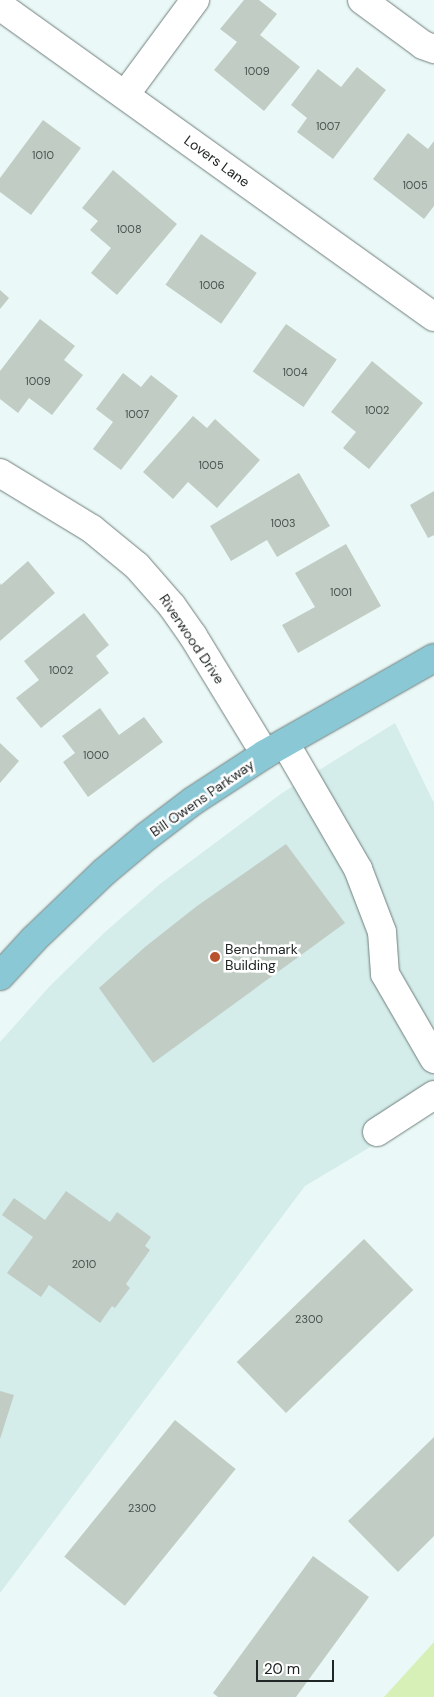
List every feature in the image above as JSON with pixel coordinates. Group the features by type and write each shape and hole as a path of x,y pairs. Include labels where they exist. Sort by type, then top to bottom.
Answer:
{"main road":[{"name":"Bill Owens Parkway","path":"0,976 57,916 123,855 193,801 275,749 434,658"}],"street":[{"path":"125,95 195,0"},
{"path":"362,0 423,45 434,49"},
{"name":"Lovers Lane","path":"0,6 434,317"},
{"name":"Riverwood Drive","path":"0,473 92,529 137,566 172,606 275,749 358,869 382,932 385,974 434,1058"},
{"path":"377,1132 434,1095"}],"shaded area":[{"path":"395,723 434,803 434,1109 305,1186 0,1593 0,1042 49,987 104,933 160,884 282,793"}],"green space":[{"path":"434,1642 434,1697 384,1697"}],"building":[{"path":"244,0 259,0 277,14 260,35 300,67 264,111 214,70 237,42 220,29"},
{"path":"357,67 386,90 333,159 297,132 307,118 291,105 318,69 341,87"},
{"path":"43,120 81,148 31,215 0,192 0,178"},
{"path":"408,133 428,149 434,141 434,206 424,219 373,179"},
{"path":"113,170 177,224 117,295 91,273 111,248 90,230 98,221 82,208"},
{"path":"201,234 257,273 221,324 165,285"},
{"path":"0,290 9,298 0,309"},
{"path":"40,319 75,346 64,360 83,375 52,415 29,398 18,413 0,399 0,371"},
{"path":"286,324 337,360 304,407 253,372"},
{"path":"372,361 423,403 369,469 343,448 356,432 331,412"},
{"path":"123,373 141,387 151,375 178,396 121,470 93,449 113,422 96,409"},
{"path":"193,416 207,428 215,419 260,460 217,508 188,482 173,499 143,472"},
{"path":"299,473 330,526 277,557 267,540 231,561 210,526"},
{"path":"434,491 434,535 428,538 410,505"},
{"path":"346,544 381,606 298,653 282,625 315,607 295,573"},
{"path":"28,561 55,593 0,641 0,583 1,585"},
{"path":"84,613 109,645 96,656 109,673 41,728 16,698 39,680 24,661"},
{"path":"100,708 119,735 144,717 163,742 88,797 63,762 75,753 62,736"},
{"path":"0,743 19,761 0,783"},
{"name":"Benchmark Building","path":"286,844 345,923 153,1063 99,988 145,947 197,906"},
{"path":"66,1191 110,1222 117,1212 151,1237 145,1246 150,1250 126,1284 130,1288 115,1308 112,1306 100,1323 49,1285 41,1297 7,1273 33,1237 2,1215 14,1198 45,1220"},
{"path":"364,1239 413,1290 286,1413 237,1362"},
{"path":"0,1391 14,1395 0,1439"},
{"path":"175,1420 236,1469 125,1606 64,1557"},
{"path":"434,1437 434,1536 398,1572 348,1521"},
{"path":"313,1556 369,1597 296,1697 218,1697 213,1693"}],"place":[{"name":"Benchmark Building","path":"215,957"}]}
